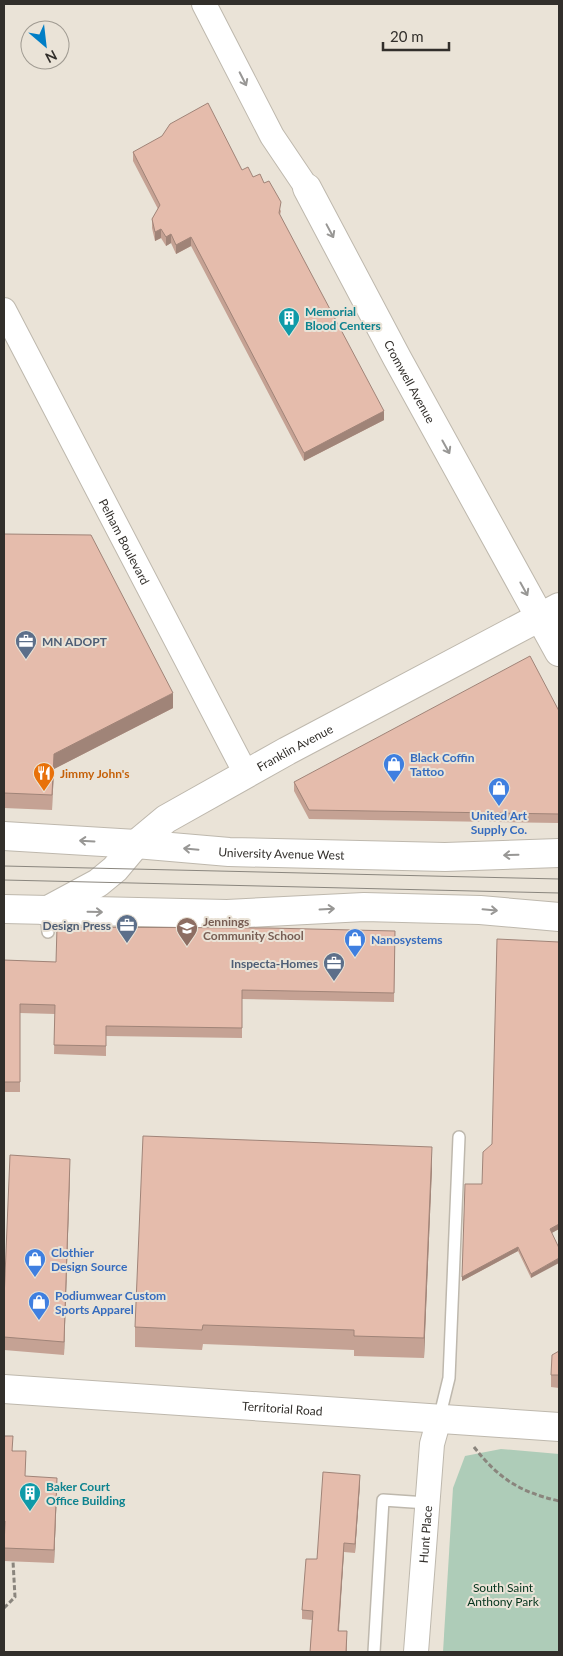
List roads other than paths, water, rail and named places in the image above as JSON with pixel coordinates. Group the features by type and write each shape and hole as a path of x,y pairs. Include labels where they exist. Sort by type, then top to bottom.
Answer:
{"main road":[{"name":"Cromwell Avenue","path":"307,188 397,358 550,612 559,652"},
{"name":"Franklin Avenue","path":"47,921 115,869 136,844 166,819 246,774 550,612"},
{"name":"University Avenue West","path":"4,836 229,852 445,858 559,853"},
{"path":"4,909 47,921 364,907 480,910 559,917"},
{"name":"Territorial Road","path":"4,1388 559,1427"}],"street":[{"name":"Cromwell Avenue","path":"204,4 272,136 307,188"},
{"name":"Pelham Boulevard","path":"4,310 246,774"},
{"name":"Hunt Place","path":"416,1652 432,1444 439,1419"}],"lane":[{"path":"439,1419 449,1378 459,1137"},
{"path":"374,1652 383,1500 427,1503"}],"tram line":[{"path":"4,866 559,879"},
{"path":"4,880 559,893"}],"place":[{"name":"Memorial Blood Centers","path":"289,337"},
{"name":"MN ADOPT","path":"26,660"},
{"name":"Black Coffin Tattoo","path":"394,783"},
{"name":"Jimmy John's","path":"44,792"},
{"name":"United Art Supply Co.","path":"499,807"},
{"name":"Design Press","path":"127,944"},
{"name":"Jennings Community School","path":"187,947"},
{"name":"Nanosystems","path":"355,958"},
{"name":"Inspecta-Homes","path":"334,982"},
{"name":"Clothier Design Source","path":"35,1278"},
{"name":"Podiumwear Custom Sports Apparel","path":"39,1321"},
{"name":"Baker Court Office Building","path":"30,1512"}],"park label":[{"name":"South Saint Anthony Park","path":"503,1594"}]}
